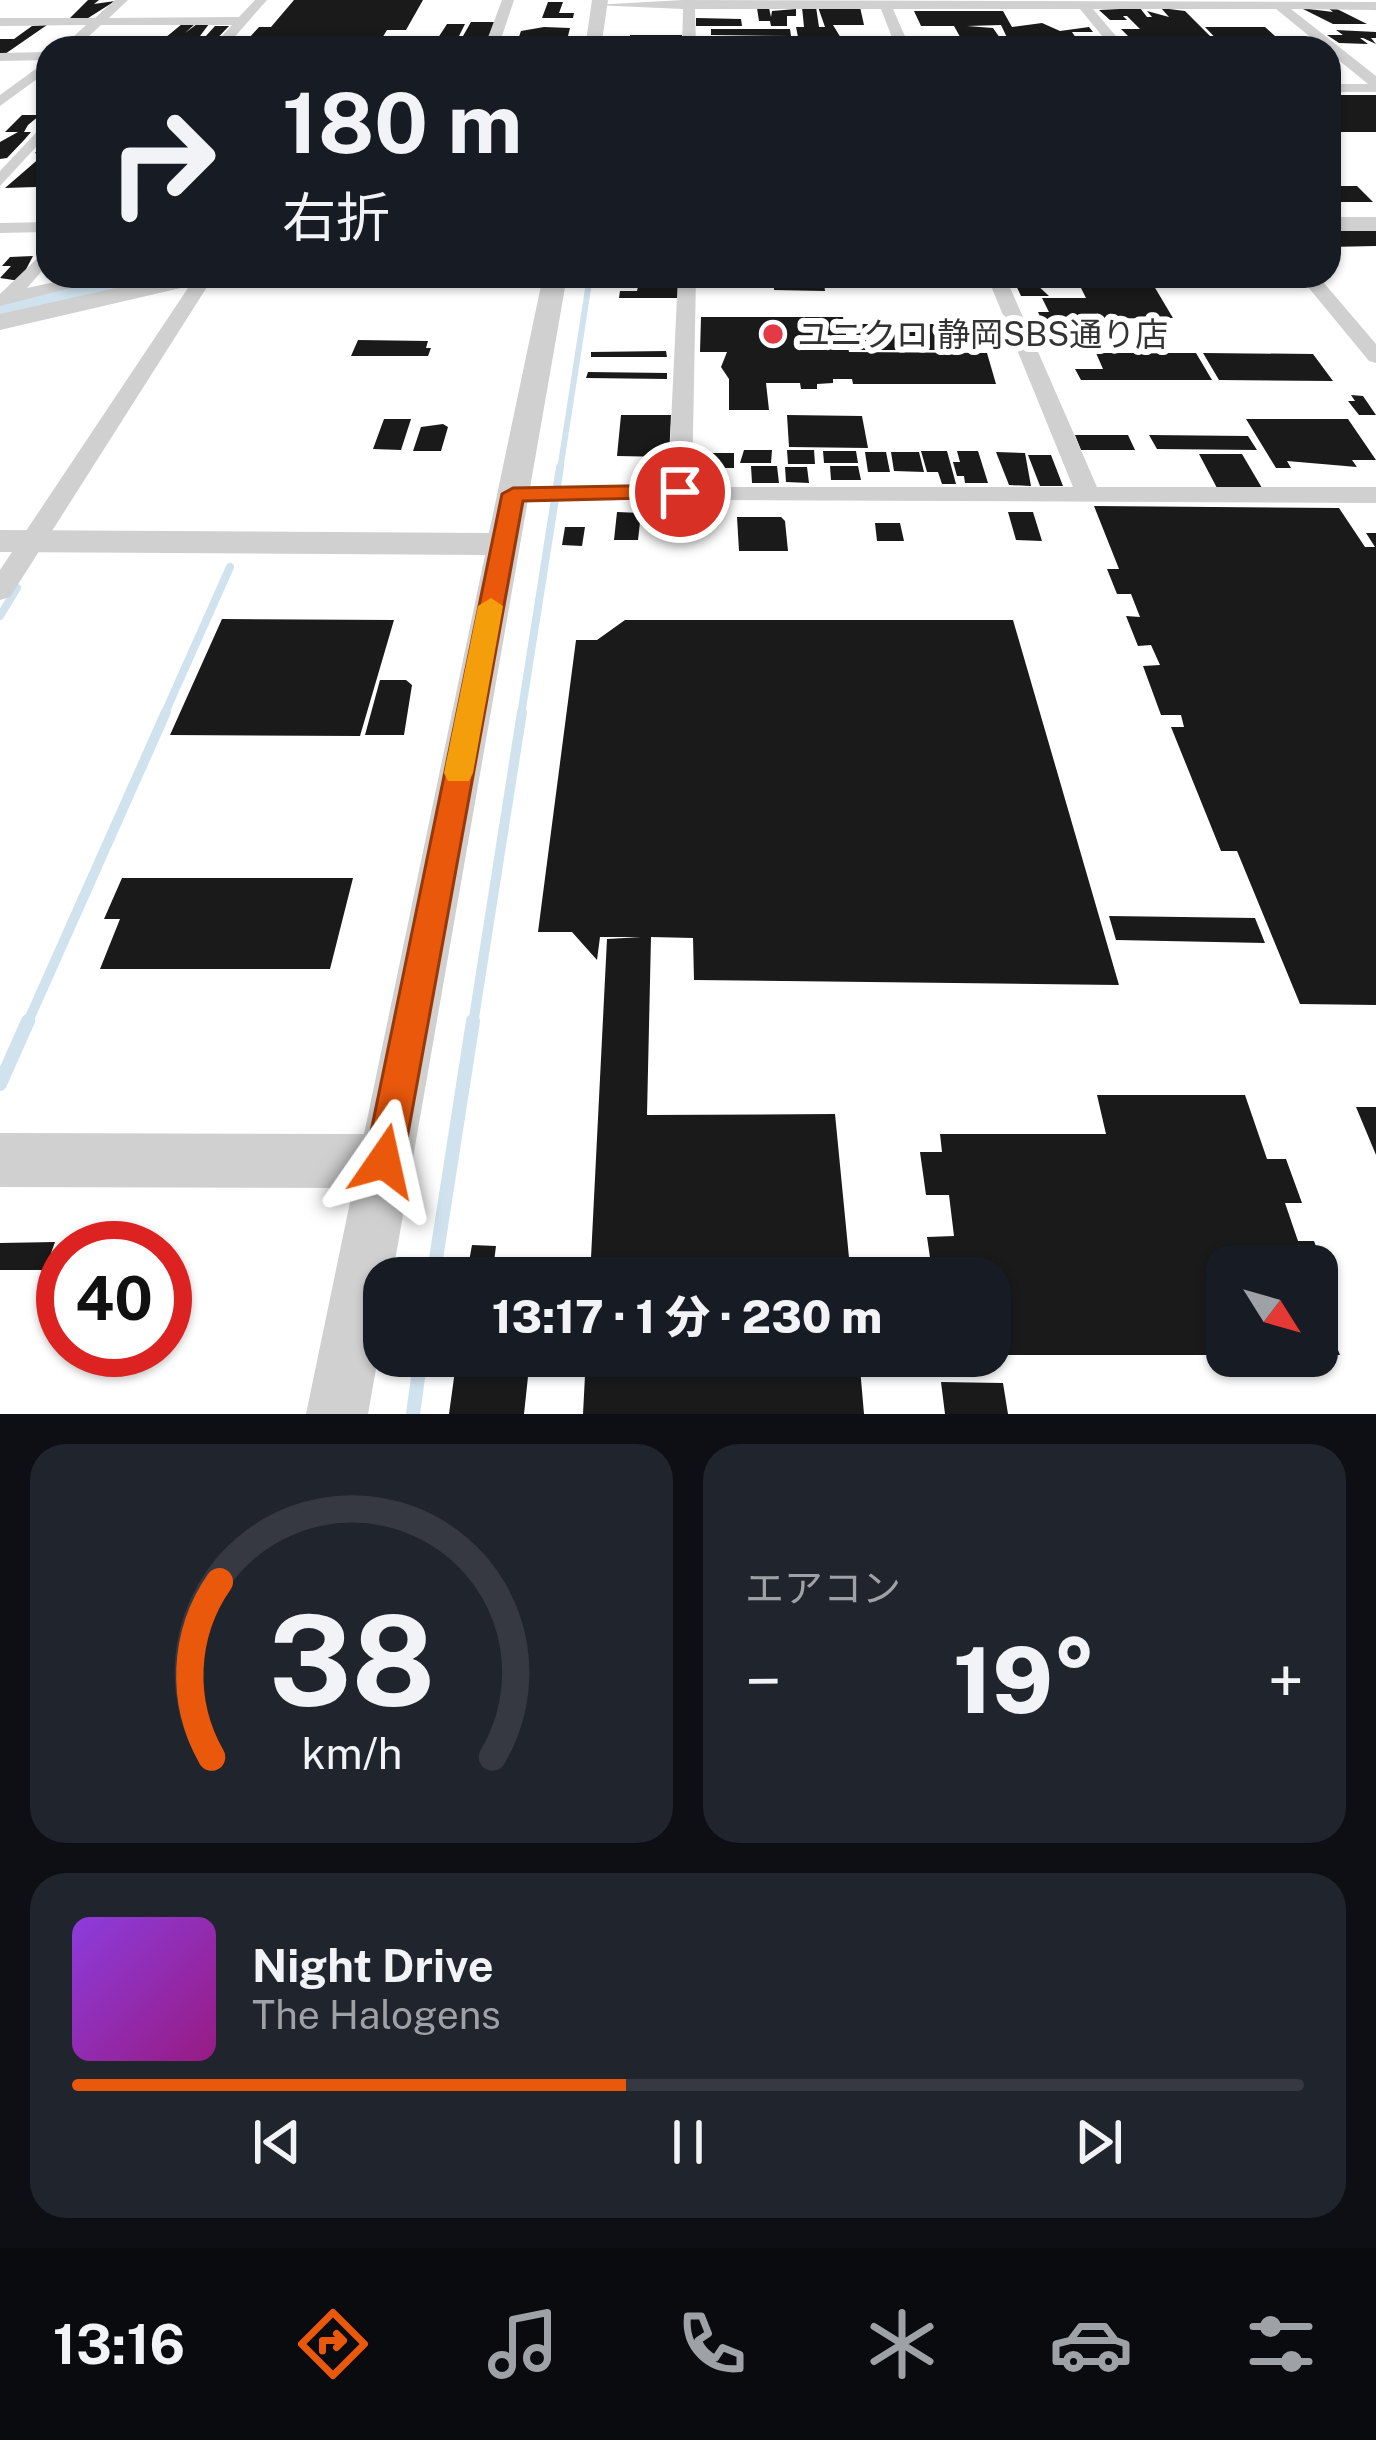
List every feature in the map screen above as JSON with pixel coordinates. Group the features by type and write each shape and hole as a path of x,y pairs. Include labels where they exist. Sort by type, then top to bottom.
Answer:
{"street":[{"path":"82,36 122,0"},
{"path":"229,36 261,0"},
{"path":"495,36 508,0"},
{"path":"595,36 600,2 1376,6"},
{"path":"688,36 689,2"},
{"path":"885,2 898,36"},
{"path":"1081,3 1109,36"},
{"path":"1276,3 1316,36"},
{"path":"0,22 242,21"},
{"path":"1341,48 1354,48"},
{"path":"1341,56 1376,86"},
{"path":"0,57 36,59"},
{"path":"19,109 26,81 36,71"},
{"path":"26,81 36,81"},
{"path":"1341,87 1376,86"},
{"path":"0,181 36,138"},
{"path":"1341,224 1376,224"},
{"path":"0,228 36,227"},
{"path":"2,307 36,267"},
{"path":"2,307 68,288"},
{"path":"2,307 126,288"},
{"path":"0,591 16,541 195,288"},
{"path":"337,1414 553,288"},
{"path":"680,492 687,288"},
{"path":"1001,288 1088,494"},
{"path":"1318,288 1376,357"},
{"path":"513,494 1376,495"},
{"path":"16,541 502,544"},
{"path":"0,1160 384,1161"}],"building":[{"path":"88,0 99,0 94,4 115,1 85,20 68,20"},
{"path":"294,0 423,0 406,30 387,30 383,36 251,36 259,27 271,27"},
{"path":"548,2 563,2 559,13 574,13 573,18 542,18"},
{"path":"802,7 816,7 819,27 825,27 818,7 860,7 864,25 833,25 840,36 798,36 796,27 804,27"},
{"path":"757,8 769,8 771,17 772,11 796,9 796,16 787,16 787,26 771,26 770,21 759,21"},
{"path":"1140,8 1147,17 1152,17 1147,11 1169,17 1161,8 1185,11 1210,36 1128,36 1121,29 1140,29 1127,16 1123,16 1127,20 1110,20 1099,10"},
{"path":"1301,8 1333,12 1328,8 1335,8 1367,24 1333,24"},
{"path":"914,11 1003,11 1012,27 1042,23 1060,31 1089,27 1093,32 1006,36 1001,25 967,26 993,28 999,36 960,36 954,26 921,26"},
{"path":"696,18 741,19 742,26 696,26"},
{"path":"471,22 495,22 489,36 463,36"},
{"path":"182,24 195,24 185,33 197,24 209,24 200,36 167,36"},
{"path":"447,24 465,24 459,36 439,36"},
{"path":"47,25 0,54 0,39 14,39 32,26"},
{"path":"215,26 229,26 219,36 206,36"},
{"path":"1205,27 1265,27 1275,36 1214,36"},
{"path":"570,28 568,36 519,36 521,31"},
{"path":"711,29 790,29 791,36 711,35"},
{"path":"1336,30 1376,32 1376,38 1371,38 1376,44 1363,38 1368,44 1341,43 1341,36 1327,35 1343,35"},
{"path":"1341,95 1376,95 1376,132 1341,132"},
{"path":"22,115 36,115 24,132 31,132 7,158 0,159 0,142 18,132 5,132"},
{"path":"36,161 36,187 5,188"},
{"path":"1341,186 1357,186 1373,202 1341,202"},
{"path":"1376,230 1376,246 1341,247 1341,231"},
{"path":"33,256 20,281 0,278 11,266 2,266 10,257"},
{"path":"681,288 680,298 619,298 620,291"},
{"path":"825,288 825,291 774,290"},
{"path":"1017,288 1040,288 1049,296 1021,296"},
{"path":"1081,288 1155,288 1173,318 1041,319 1038,312 1049,312 1042,298 1086,298"},
{"path":"701,317 843,317 849,352 987,353 996,384 853,384 852,379 833,379 833,383 817,384 817,389 801,389 800,383 766,383 769,410 729,410 729,379 721,367 727,352 700,352"},
{"path":"854,324 957,324 966,350 860,350"},
{"path":"358,340 428,341 426,348 431,348 428,356 351,356"},
{"path":"666,351 667,357 591,357 591,352"},
{"path":"1096,353 1196,353 1212,380 1081,380 1075,369 1103,369"},
{"path":"1203,353 1313,354 1333,381 1219,380"},
{"path":"588,372 667,373 667,379 586,378"},
{"path":"1351,395 1363,396 1376,415 1359,415 1348,401 1355,401"},
{"path":"621,415 671,415 669,457 617,456"},
{"path":"787,415 862,416 868,448 789,447"},
{"path":"384,419 411,419 401,450 373,449"},
{"path":"1246,419 1348,419 1376,460 1352,460 1357,467 1287,461 1291,468 1276,468"},
{"path":"421,427 448,427 441,451 413,451"},
{"path":"1075,435 1128,435 1135,450 1081,450"},
{"path":"1149,435 1248,436 1257,450 1157,449"},
{"path":"744,450 772,450 771,463 740,463"},
{"path":"787,450 814,450 815,464 788,464"},
{"path":"823,451 856,451 858,463 824,463"},
{"path":"921,451 947,451 956,484 942,484 938,472 927,472"},
{"path":"957,451 978,451 988,483 965,483 964,476 957,476 953,462 960,462"},
{"path":"865,452 886,452 890,472 868,472"},
{"path":"891,452 919,452 924,472 894,471"},
{"path":"996,452 1025,453 1031,486 1009,485"},
{"path":"704,453 734,453 734,468 697,468 697,459 704,459"},
{"path":"1199,454 1242,454 1262,488 1217,488"},
{"path":"1028,455 1051,455 1063,486 1040,486"},
{"path":"751,466 777,466 779,483 752,483"},
{"path":"830,466 858,466 861,480 831,480"},
{"path":"785,467 807,467 809,483 786,482"},
{"path":"644,502 685,502 684,519 643,519"},
{"path":"1094,506 1339,508 1365,547 1375,547 1366,533 1376,533 1376,1005 1300,1004 1237,851 1221,851 1171,727 1184,727 1181,715 1161,715 1143,666 1160,665 1151,645 1138,646 1126,616 1140,617 1131,594 1117,594 1107,569 1119,569"},
{"path":"617,512 641,513 638,540 614,540"},
{"path":"1008,512 1033,512 1042,541 1016,540"},
{"path":"737,517 781,517 788,551 739,551"},
{"path":"875,523 900,523 904,541 877,541"},
{"path":"565,527 585,527 582,546 562,545"},
{"path":"222,619 394,620 360,736 170,735"},
{"path":"625,620 1013,620 1119,985 694,980 693,938 651,937 647,1115 835,1114 849,1257 591,1257 607,939 641,937 600,937 597,960 572,932 538,932 576,640 597,640"},
{"path":"380,680 406,680 412,685 404,735 365,735"},
{"path":"122,878 353,878 330,969 100,969 120,919 104,919"},
{"path":"1109,916 1255,918 1265,943 1116,940"},
{"path":"1097,1095 1245,1095 1267,1159 1286,1159 1302,1203 1285,1203 1298,1241 1316,1245 1206,1245 1206,1355 1011,1355 1011,1257 930,1257 927,1237 954,1236 949,1195 926,1195 920,1152 942,1152 940,1134 1106,1134"},
{"path":"1356,1107 1376,1107 1376,1155"},
{"path":"36,1242 36,1270 0,1270 0,1243"},
{"path":"472,1245 496,1246 495,1257 470,1257"},
{"path":"454,1377 528,1377 524,1414 449,1414"},
{"path":"585,1377 861,1377 864,1414 583,1414"},
{"path":"941,1382 1003,1383 1008,1414 945,1414"}],"waterway":[{"path":"0,307 84,288"},
{"path":"560,470 588,288"},
{"path":"521,715 560,467"},
{"path":"164,715 230,567"},
{"path":"0,616 17,588"},
{"path":"27,1024 166,712"},
{"path":"473,1024 522,712"},
{"path":"0,1084 28,1021"},
{"path":"436,1257 473,1021"},
{"path":"413,1414 418,1377"}],"slow traffic":[{"path":"459,773 491,606"}],"place":[{"name":"ユニクロ 静岡SBS通り店","path":"773,334"}],"route":[{"path":"384,1161 513,494 680,492"}]}
